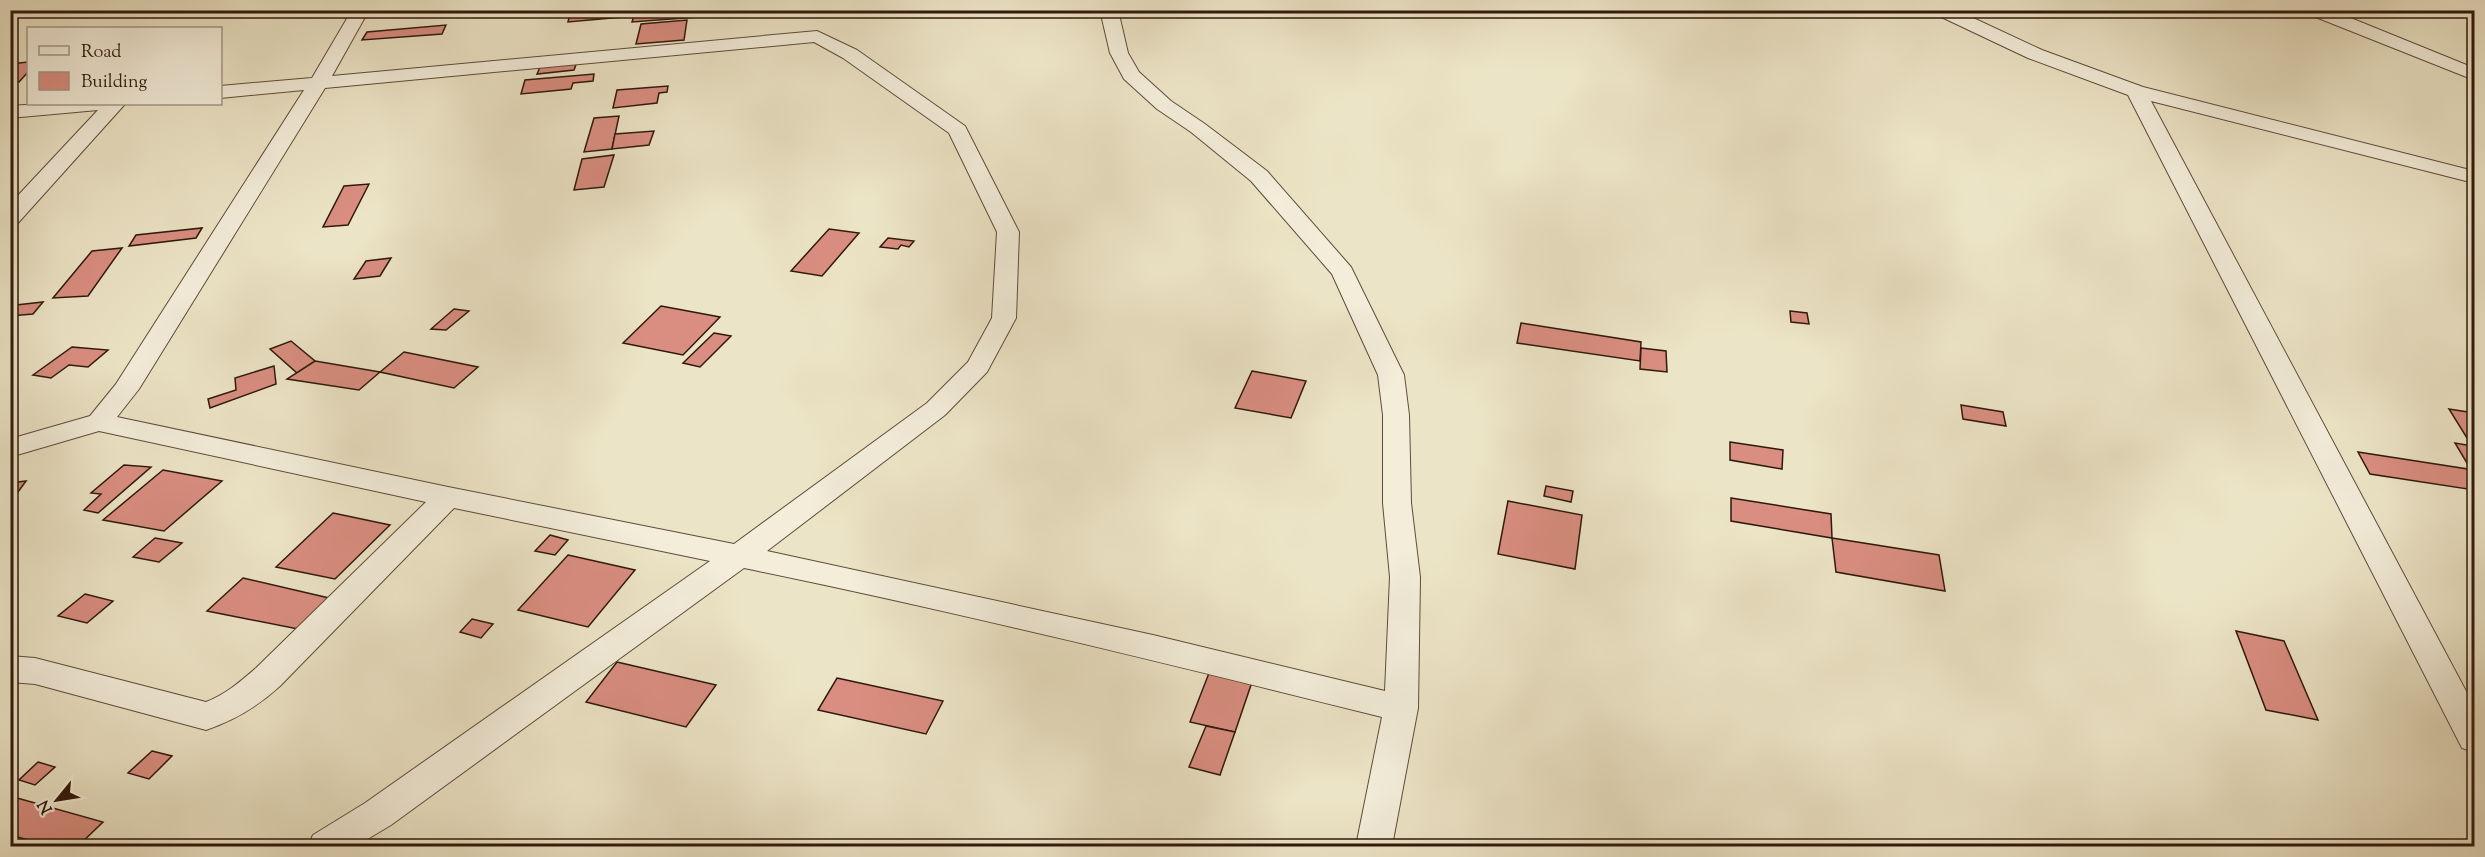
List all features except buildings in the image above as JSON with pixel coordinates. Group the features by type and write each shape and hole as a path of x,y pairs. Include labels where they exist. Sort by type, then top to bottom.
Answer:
{"street":[{"path":"99,422 126,389 318,83 361,10"},
{"path":"1109,10 1119,53 1131,75 1164,105 1198,128 1259,176 1343,272 1391,375 1396,415 1397,502 1405,577 1401,708 1374,846"},
{"path":"1941,10 2036,54 2136,91 2475,177"},
{"path":"2314,10 2475,74"},
{"path":"222,92 818,36 850,54 958,130 1008,232 1004,318 978,366 936,409 739,556 378,814 326,846"},
{"path":"2136,91 2475,738"},
{"path":"10,112 90,105"},
{"path":"10,218 114,105"},
{"path":"10,448 99,422 448,497 863,581 1130,642 1401,708"},
{"path":"10,669 35,671 206,716 224,711 242,700 268,677 448,497"}]}
